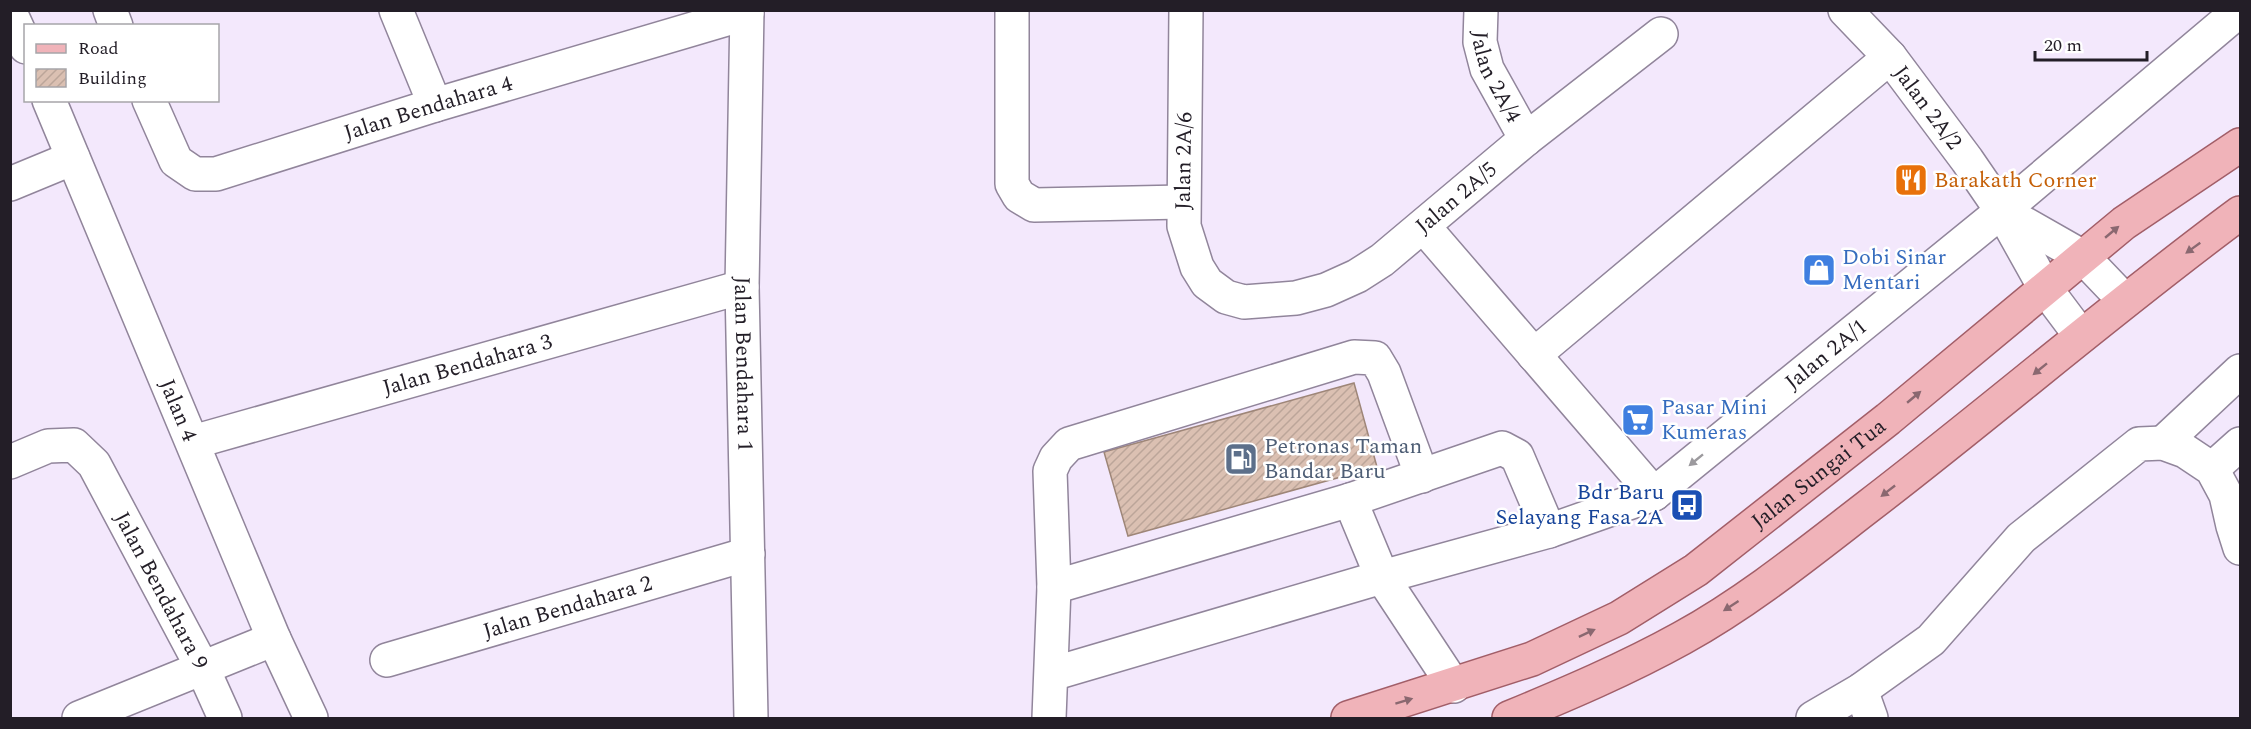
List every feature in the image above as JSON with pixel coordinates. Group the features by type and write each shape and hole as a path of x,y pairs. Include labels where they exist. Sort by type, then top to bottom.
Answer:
{"main road":[{"name":"Jalan Sungai Tua","path":"1348,718 1454,686 1532,659 1609,623 1696,570 1888,419 2124,223 2241,145"},
{"path":"1509,718 1594,682 1682,638 1776,578 2081,336 2241,213"}],"street":[{"path":"396,10 435,105"},
{"path":"1012,10 1012,184 1019,196 1034,205 1183,202"},
{"name":"Jalan 2A/6","path":"1186,10 1184,226 1197,267 1207,283 1226,297"},
{"name":"Jalan 2A/4","path":"1481,10 1480,42 1487,69 1526,139"},
{"name":"Jalan 2A/2","path":"1845,10 1890,57 2002,211 2045,288 2081,336"},
{"name":"Jalan 2A/1","path":"1052,674 1382,577 1549,531 1654,494 2002,211 2240,10"},
{"path":"10,12 24,43"},
{"name":"Jalan Bendahara 4","path":"150,102 176,161 195,174 216,174 435,105 747,12"},
{"name":"Jalan Bendahara 1","path":"747,12 742,287 751,718"},
{"name":"Jalan 2A/5","path":"1226,297 1244,302 1296,298 1326,290 1357,276 1382,260 1526,139 1661,34"},
{"path":"1534,355 1890,57"},
{"name":"Jalan 4","path":"50,102 274,639 311,718"},
{"path":"10,184 73,158"},
{"name":"Jalan 2A/2","path":"2002,211 2084,256 2126,301"},
{"path":"1424,226 1654,494"},
{"name":"Jalan Bendahara 3","path":"193,442 742,287"},
{"path":"1048,718 1052,674 1054,587 1050,471 1056,458 1069,444 1354,357 1375,358 1384,373 1422,476"},
{"path":"2163,443 2241,371"},
{"path":"1813,718 1866,704 1931,640 2021,537 2139,444 2163,443 2185,451 2212,469 2226,495 2241,548"},
{"path":"2212,469 2241,444"},
{"name":"Jalan Bendahara 9","path":"10,462 48,446 74,445 94,464 202,667 225,718"},
{"path":"1054,587 1350,500 1502,448 1517,456 1549,531"},
{"path":"1350,500 1382,577 1454,686"},
{"name":"Jalan Bendahara 2","path":"387,660 748,554"},
{"path":"80,718 274,639"}],"building":[{"name":"Petronas Taman Bandar Baru","path":"1354,383 1377,467 1128,536 1104,452"}],"place":[{"name":"Barakath Corner","path":"1911,180"},
{"name":"Dobi Sinar Mentari","path":"1819,270"},
{"name":"Pasar Mini Kumeras","path":"1638,420"},
{"name":"Petronas Taman Bandar Baru","path":"1241,459"},
{"name":"Bdr Baru Selayang Fasa 2A","path":"1687,505"}]}
